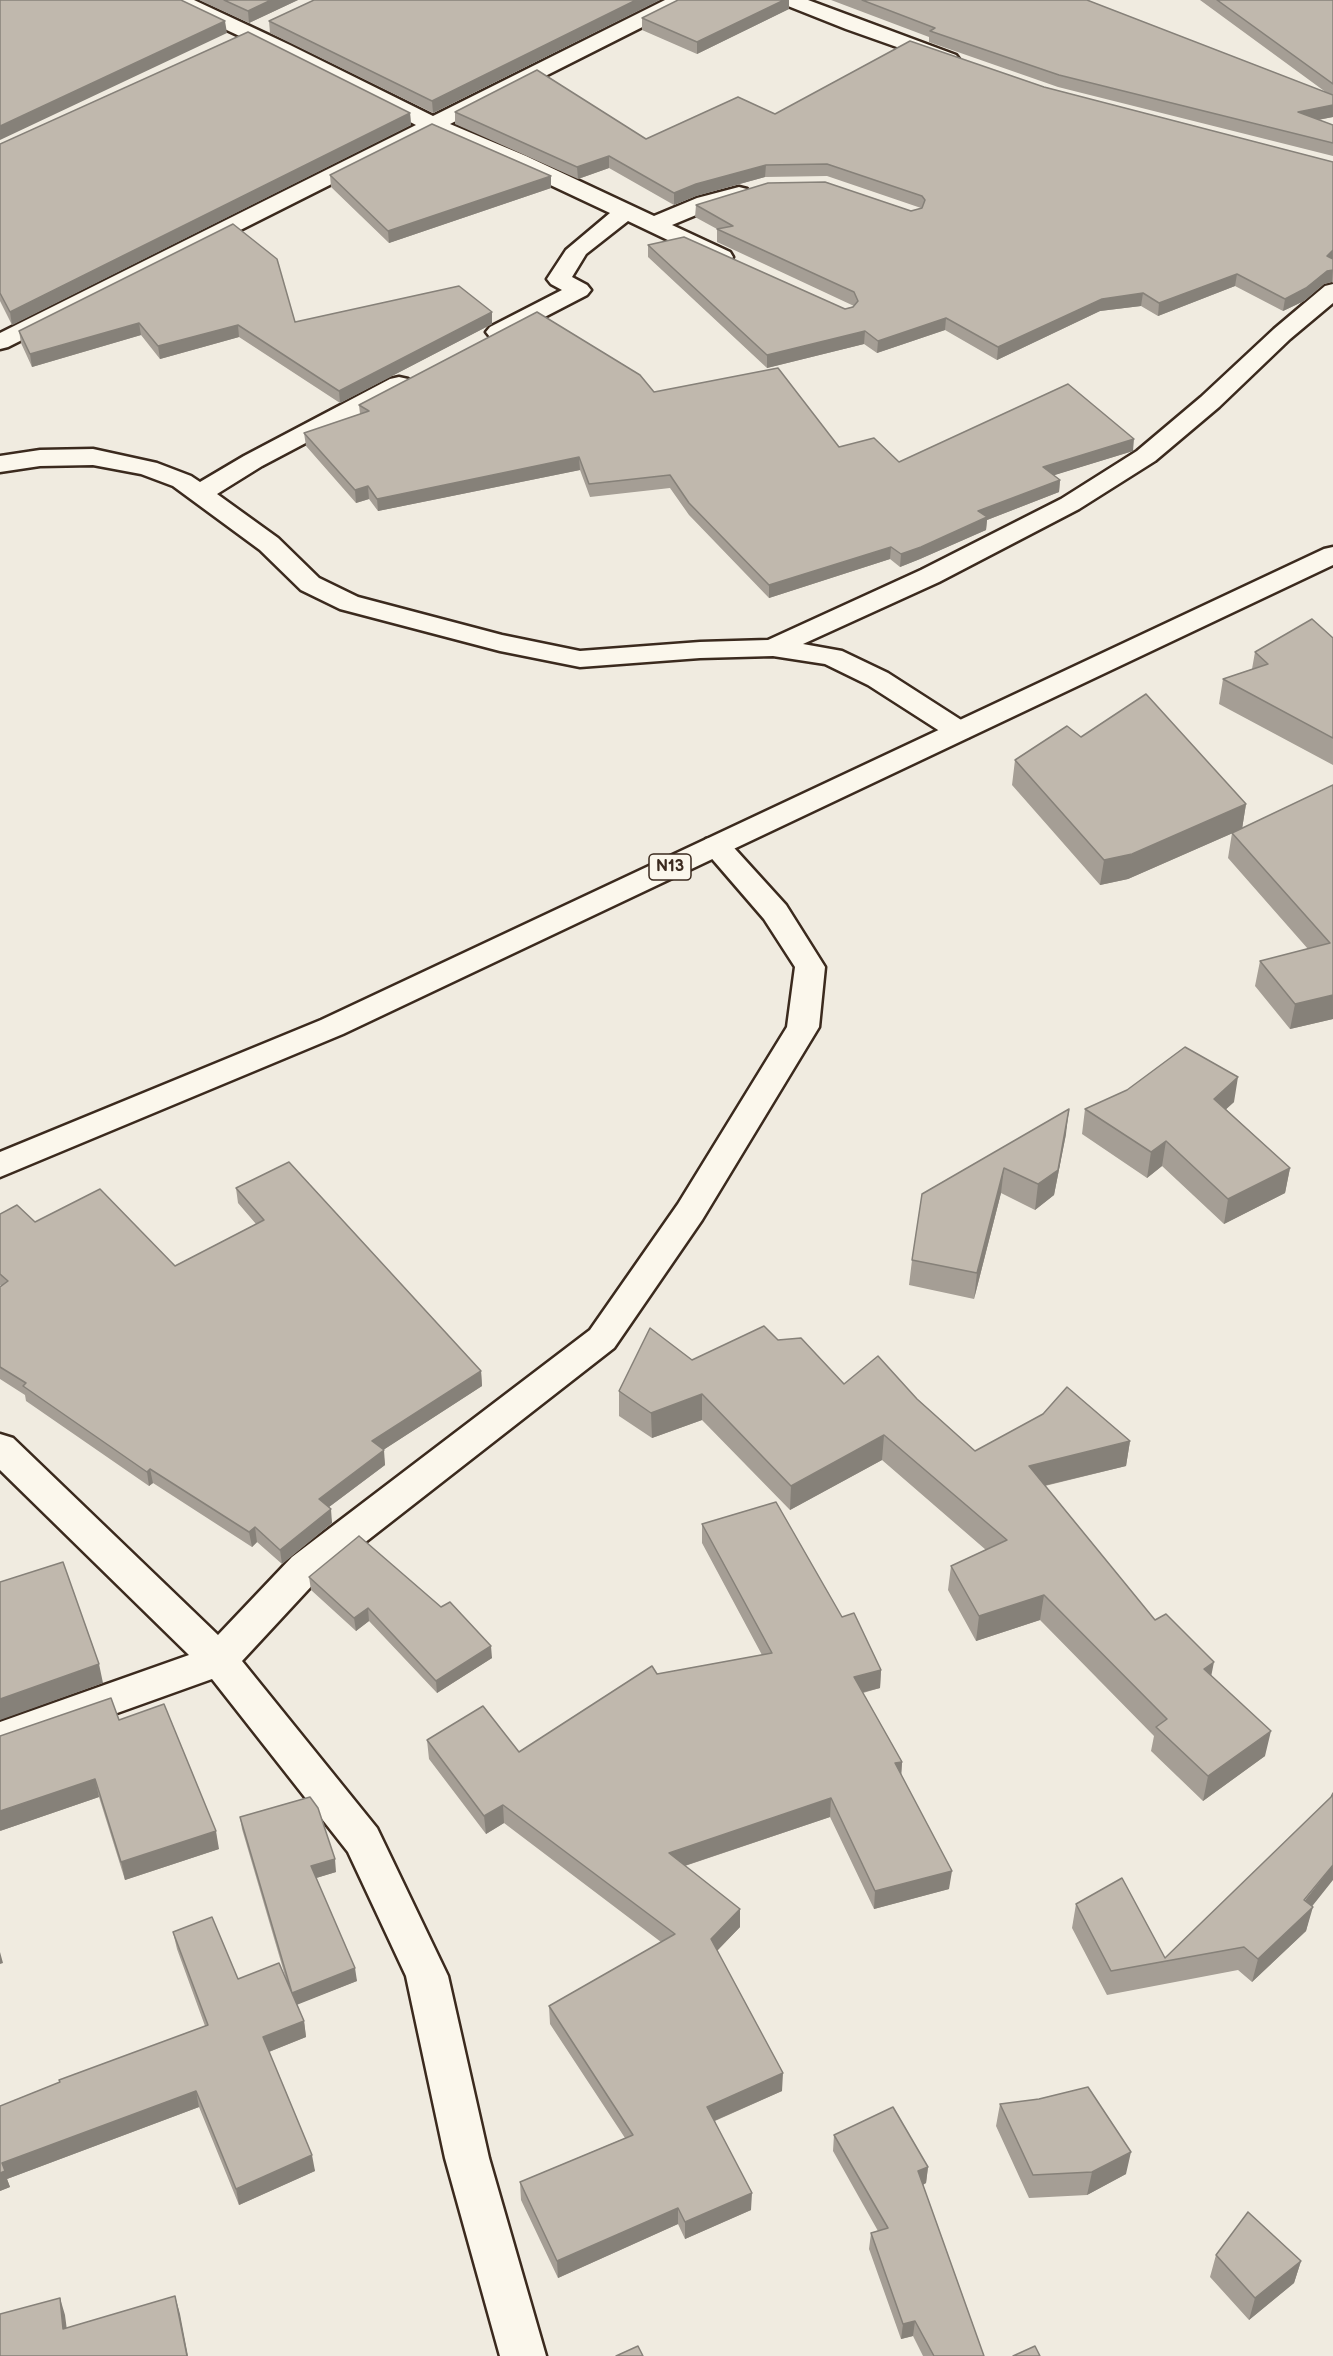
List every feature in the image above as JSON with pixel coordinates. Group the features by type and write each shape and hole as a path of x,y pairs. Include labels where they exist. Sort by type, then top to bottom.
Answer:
{"street":[{"path":"178,0 431,124 518,161 738,264"},
{"path":"0,342 681,0"},
{"path":"790,0 853,25 963,63"},
{"path":"227,43 269,24"},
{"path":"653,225 705,203 756,189"},
{"path":"474,345 579,290 559,279 577,250 625,212"},
{"path":"773,648 930,576 1070,504 1146,456 1210,402 1282,334 1333,291"},
{"path":"201,493 253,461 421,373"},
{"path":"0,464 40,458 93,457 148,468 182,482 201,493 269,544 310,584 349,603 500,643 580,658 773,648 832,657 878,679 959,731"},
{"name":"N13","path":"0,1165 332,1027 1333,555"},
{"path":"0,1739 219,1660 305,1568 602,1339 690,1212 803,1027 810,967 775,912 716,846"},
{"path":"0,1448 219,1660 363,1840 428,1976 467,2158 523,2356"}],"building":[{"path":"0,0 181,0 225,21 0,126"},
{"path":"224,0 271,0 248,11"},
{"path":"314,0 636,0 432,101 269,21"},
{"path":"678,0 784,0 697,42 642,18"},
{"path":"862,0 1087,0 1333,95 1333,105 1298,112 1333,125 1333,143 1059,75 930,31 935,28"},
{"path":"1217,0 1333,0 1333,84"},
{"path":"248,32 410,113 10,312 0,293 0,144"},
{"path":"910,41 1044,87 1333,162 1333,250 1327,256 1333,259 1333,270 1327,271 1306,288 1285,299 1237,274 1159,303 1143,293 1102,299 998,347 946,318 878,341 865,331 767,355 648,245 684,237 845,309 853,307 858,301 854,292 717,229 733,226 696,205 768,183 825,182 911,211 922,208 925,200 922,196 827,164 766,165 696,184 674,193 609,156 577,167 455,112 537,70 646,139 738,97 775,114"},
{"path":"432,124 551,176 388,231 330,175"},
{"path":"233,224 277,259 295,322 459,286 492,312 339,391 238,325 158,346 139,323 30,354 19,331"},
{"path":"537,312 640,375 654,392 778,368 839,447 874,438 899,462 1068,384 1134,439 1043,467 1060,480 978,511 987,517 921,547 901,554 891,547 769,585 689,503 670,475 589,484 579,457 377,499 368,486 355,490 304,433 369,411 359,405"},
{"path":"1312,619 1333,638 1333,738 1223,679 1268,664 1255,652"},
{"path":"1146,694 1246,804 1132,854 1104,860 1015,760 1067,726 1081,737"},
{"path":"1333,785 1333,995 1295,1004 1260,961 1330,943 1232,833"},
{"path":"1185,1047 1238,1077 1214,1099 1290,1168 1228,1199 1166,1141 1151,1152 1085,1109 1127,1090"},
{"path":"1069,1109 1058,1170 1038,1184 1004,1168 977,1273 912,1260 922,1194"},
{"path":"289,1162 481,1371 372,1441 384,1450 319,1499 331,1509 280,1550 255,1527 249,1532 150,1469 147,1472 23,1386 26,1383 0,1367 0,1287 8,1281 0,1274 0,1214 17,1205 35,1222 100,1189 175,1266 264,1220 236,1188"},
{"path":"764,1326 778,1340 801,1338 844,1384 878,1356 917,1399 975,1451 1043,1414 1067,1387 1130,1441 1029,1466 1155,1620 1166,1614 1214,1662 1204,1669 1271,1731 1208,1776 1156,1727 1167,1719 1044,1595 979,1616 951,1566 1007,1540 884,1435 791,1486 702,1394 651,1413 619,1391 650,1328 692,1360"},
{"path":"776,1502 842,1617 854,1613 881,1670 854,1677 902,1762 895,1763 952,1871 875,1891 831,1798 669,1853 740,1909 711,1939 783,2073 707,2107 752,2193 685,2222 678,2208 557,2261 520,2182 633,2135 549,2006 675,1934 503,1805 484,1816 427,1740 483,1706 519,1752 652,1666 657,1674 772,1653 702,1524"},
{"path":"359,1536 441,1607 450,1602 491,1646 436,1681 368,1608 354,1618 309,1577"},
{"path":"63,1562 99,1664 0,1699 0,1582"},
{"path":"111,1698 119,1720 164,1704 216,1831 121,1862 95,1779 0,1811 0,1736"},
{"path":"1333,1793 1333,1865 1304,1900 1313,1907 1258,1959 1244,1947 1111,1971 1076,1904 1122,1878 1165,1958"},
{"path":"310,1797 318,1808 335,1859 311,1866 355,1968 292,1993 240,1817"},
{"path":"212,1917 238,1979 279,1963 304,2021 263,2037 312,2155 236,2189 196,2091 2,2163 5,2171 0,2173 0,2106 60,2082 59,2080 208,2025 173,1932"},
{"path":"1088,2087 1131,2152 1092,2172 1033,2175 1000,2104 1039,2099"},
{"path":"893,2107 928,2167 918,2171 984,2356 934,2356 915,2321 903,2324 871,2233 888,2228 834,2135"},
{"path":"1248,2212 1301,2261 1255,2298 1216,2255"},
{"path":"175,2296 187,2356 0,2356 0,2314 60,2298 63,2329"},
{"path":"638,2346 643,2356 616,2356"},
{"path":"1035,2346 1040,2356 1013,2356"}]}
